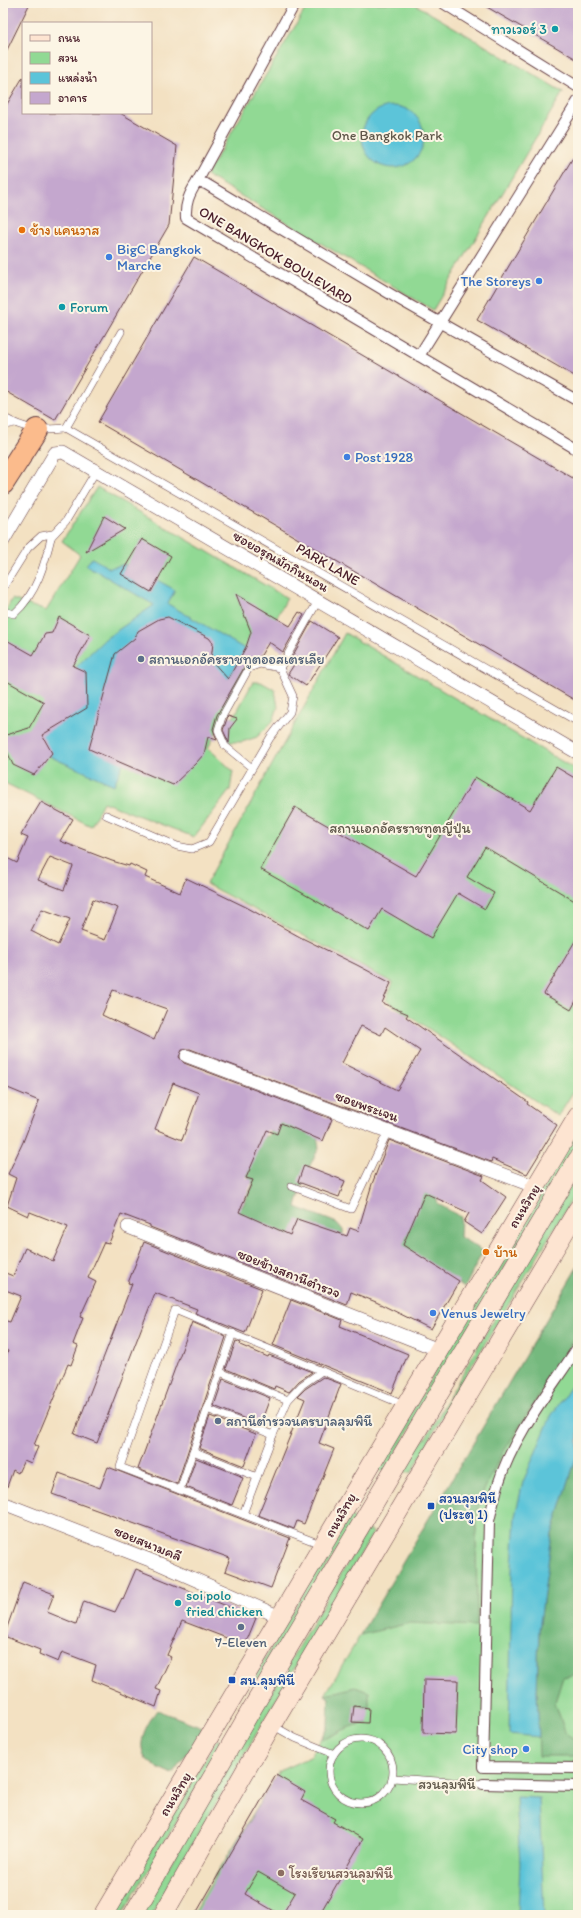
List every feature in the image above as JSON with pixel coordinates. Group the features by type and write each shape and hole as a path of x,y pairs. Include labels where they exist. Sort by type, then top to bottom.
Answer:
{"highway":[{"path":"3,483 36,430"}],"main road":[{"name":"ถนนวิทยุ","path":"103,1915 578,1116"},
{"name":"ถนนวิทยุ","path":"133,1915 250,1712 578,1159"},
{"path":"163,1915 272,1724 578,1209"},
{"path":"355,1491 396,1515"},
{"path":"230,1701 250,1712"}],"street":[{"path":"197,182 295,3"},
{"path":"442,3 578,88"},
{"path":"419,356 578,101"},
{"name":"ONE BANGKOK BOULEVARD","path":"578,401 440,322 206,184 197,182 190,192 186,208 186,218 578,450"},
{"name":"ซอยอรุณมักกินนอน","path":"3,541 55,453 63,452 578,754"},
{"name":"ซอยพระเจน","path":"187,1056 536,1187"},
{"name":"ซอยข้างสถานีตำรวจ","path":"128,1227 439,1350"},
{"path":"578,1347 529,1420 509,1458 499,1481 489,1521 483,1767 578,1768"},
{"name":"ซอยสนามคลี","path":"3,1503 160,1564 280,1617"},
{"path":"483,1784 578,1786"}],"lane":[{"path":"3,417 14,423 36,430 66,428 121,332"},
{"path":"3,426 14,423"},
{"name":"PARK LANE","path":"66,428 578,722"},
{"path":"3,611 14,614 24,605 35,587 47,555 51,536 66,521 96,471"},
{"path":"3,588 28,548 41,536 52,534 51,536"},
{"path":"280,668 318,601"},
{"path":"252,768 225,746 218,730 222,717 249,668 260,664 280,668"},
{"path":"106,815 177,846 192,849 209,842 270,738 290,712 293,696 280,668"},
{"path":"291,1186 351,1209 388,1131"},
{"path":"323,1545 120,1468 175,1310 405,1406"},
{"path":"180,1490 233,1333"},
{"path":"244,1514 288,1400 302,1385 322,1371"},
{"path":"220,1372 288,1400"},
{"path":"207,1409 273,1436"},
{"path":"193,1451 257,1477"},
{"path":"272,1724 295,1738 334,1754"},
{"path":"362,1739 373,1741 382,1747 389,1756 393,1766 393,1778 389,1787 377,1800 365,1803 350,1801 338,1793 332,1784 329,1775 330,1764 334,1754 341,1746 351,1741 362,1739"},
{"path":"393,1778 483,1784"}],"green space":[{"name":"One Bangkok Park","path":"309,3 413,3 563,92 433,310 206,175"},
{"path":"97,487 287,598 208,748 233,771 230,790 194,837 103,802 91,826 3,782 3,616 12,599 46,611 80,555 62,541"},
{"name":"สถานเอกอัครราชทูตญี่ปุ่น","path":"345,633 578,771 578,1084 558,1116 386,1000 393,983 206,884"},
{"path":"253,682 261,682 275,690 278,707 273,721 257,737 242,742 228,742 224,734 226,724 235,715"},
{"path":"291,1099 306,1106 315,1123 319,1148 307,1171 296,1207 337,1223 343,1230 343,1239 292,1258 224,1201 242,1207 253,1185 245,1171 257,1137 268,1136 279,1111"},
{"path":"578,1125 578,1143 387,1468 385,1471 378,1470"},
{"path":"578,1172 578,1189 451,1400 412,1472 408,1473 403,1470 407,1454 425,1439"},
{"path":"411,1173 434,1187 438,1204 461,1217 460,1237 483,1251 465,1287 405,1253 391,1237"},
{"name":"สวนลุมพินี","path":"578,1266 578,1915 192,1915 279,1771 310,1757 328,1728 329,1698 325,1695"},
{"path":"578,1266 578,1332 498,1461 484,1490 476,1519 477,1626 410,1623 360,1635"},
{"path":"578,1452 578,1674 563,1677 555,1702 565,1732 578,1744 578,1756 539,1756 537,1692 539,1630 552,1534"},
{"path":"352,1516 355,1520 259,1680 255,1678 348,1517"},
{"path":"367,1530 371,1530 373,1533 151,1915 140,1915"},
{"path":"355,1687 369,1692 369,1708 354,1707 353,1722 368,1723 356,1725 324,1739 322,1738 328,1728 329,1698 325,1695"},
{"path":"157,1710 205,1728 172,1774 157,1767 147,1760 143,1751 142,1739 144,1732"},
{"path":"217,1739 223,1742 122,1915 113,1915"}],"water":[{"path":"393,106 405,108 415,115 422,125 424,137 422,149 415,159 405,166 393,168 381,166 371,159 364,149 362,137 364,125 371,115 381,108"},
{"path":"92,558 109,568 126,564 122,574 151,592 157,580 175,590 168,604 245,649 214,704 125,759 114,785 51,757 37,732 78,665 105,639 154,605 86,565"},
{"path":"578,1376 578,1452 552,1534 539,1630 537,1692 539,1737 509,1734 512,1566 515,1516 523,1482 551,1416"},
{"path":"516,1797 539,1798 544,1915 518,1915 520,1863"}],"building":[{"path":"3,3 30,3 3,58"},
{"name":"ทาวเวอร์ 3","path":"480,3 578,3 578,60"},
{"name":"Forum","path":"22,79 22,114 122,114 177,146 169,225 55,420 3,390 3,111"},
{"name":"The Storeys","path":"578,149 578,378 477,320"},
{"name":"Post 1928","path":"194,257 578,481 578,702 98,422"},
{"path":"104,516 125,529 86,552"},
{"path":"142,539 171,556 151,592 121,574"},
{"path":"236,594 290,626 299,612 304,615 283,652 269,642 258,660 245,666 217,715 213,729 217,740 208,737 204,754 196,763 173,785 89,749 115,654 135,638 138,631 159,619 168,617 209,638 213,643 211,660 228,679 246,647 251,632"},
{"path":"59,617 90,635 73,666 86,672 87,708 42,735 52,753 34,775 13,765 3,742 3,736 29,728 44,702 3,679 3,638 33,655 45,634 52,633"},
{"path":"312,621 338,637 306,686 288,674 297,660 292,657"},
{"path":"228,716 237,719 230,728 229,743 223,730"},
{"path":"556,767 578,780 578,903 485,847 467,877 494,893 485,909 458,893 431,938 382,909 369,931 260,869 295,807 416,876 475,777 530,810"},
{"path":"41,802 73,819 60,841 112,861 129,866 130,864 147,872 145,877 180,893 186,878 246,907 300,937 391,983 382,1003 408,1014 406,1017 528,1102 527,1104 557,1125 527,1174 492,1159 491,1162 190,1049 182,1050 179,1057 184,1063 332,1119 323,1141 281,1123 277,1134 267,1130 246,1178 253,1180 239,1212 290,1235 297,1219 347,1236 350,1228 358,1231 372,1184 389,1140 484,1176 482,1180 506,1197 482,1234 464,1222 469,1213 425,1193 403,1245 459,1281 431,1329 376,1302 351,1292 347,1305 150,1227 150,1225 121,1214 109,1243 104,1242 88,1278 96,1282 80,1317 83,1318 73,1344 78,1346 71,1365 68,1364 34,1445 38,1447 31,1463 24,1460 18,1473 13,1470 4,1495 3,1364 8,1351 3,1349 3,1320 10,1322 21,1296 3,1289 3,1272 13,1276 25,1248 53,1261 68,1227 30,1212 28,1216 7,1206 16,1178 8,1174 23,1142 39,1101 3,1086 3,856 17,863 28,838 21,835","holes":["50,857 73,866 64,890 38,880","93,899 118,908 105,940 81,931","42,909 70,919 58,945 31,931","113,990 167,1009 154,1040 102,1015","361,1026 381,1035 385,1027 420,1051 397,1090 342,1063","173,1083 199,1093 182,1140 155,1129"]},
{"path":"578,936 578,997 571,1010 544,994"},
{"path":"304,1165 345,1181 339,1197 298,1182"},
{"path":"144,1242 262,1289 245,1333 195,1313 197,1309 155,1293 97,1443 74,1434 132,1284 128,1283"},
{"path":"291,1300 342,1320 340,1326 408,1354 392,1393 273,1345"},
{"path":"192,1322 226,1337 177,1484 138,1469"},
{"path":"236,1341 241,1343 240,1345 268,1357 269,1355 312,1372 299,1381 289,1392 275,1386 274,1389 226,1369"},
{"path":"323,1377 341,1384 319,1443 334,1449 304,1524 297,1521 294,1529 258,1515 305,1399 298,1396 305,1389"},
{"path":"223,1379 270,1398 260,1425 214,1406"},
{"path":"210,1416 256,1434 244,1466 199,1448"},
{"path":"196,1458 243,1478 232,1505 186,1487"},
{"path":"108,1467 290,1538 271,1588 225,1571 230,1558 52,1494 59,1473 100,1488"},
{"path":"136,1569 256,1618 245,1645 182,1621 167,1655 171,1657 156,1689 161,1691 156,1707 92,1680 96,1665 62,1652 58,1662 39,1654 40,1650 4,1636 23,1582 54,1594 47,1612 76,1624 84,1601 115,1612 122,1598 123,1599"},
{"path":"424,1679 458,1680 456,1734 423,1733"},
{"path":"354,1706 369,1708 368,1723 352,1722"},
{"name":"โรงเรียนสวนลุมพินี","path":"276,1775 305,1792 301,1800 335,1819 333,1822 363,1839 319,1915 282,1915 295,1893 258,1872 245,1894 281,1915 195,1915"}],"place":[{"name":"ทาวเวอร์ 3","path":"555,29"},
{"name":"ช้าง แคนวาส","path":"22,230"},
{"name":"BigC Bangkok Marche","path":"109,257"},
{"name":"The Storeys","path":"539,281"},
{"name":"Forum","path":"62,307"},
{"name":"Post 1928","path":"347,457"},
{"name":"สถานเอกอัครราชทูตออสเตรเลีย","path":"141,659"},
{"name":"บ้าน","path":"486,1252"},
{"name":"Venus Jewelry","path":"433,1313"},
{"name":"สถานีตำรวจนครบาลลุมพินี","path":"218,1421"},
{"name":"สวนลุมพินี (ประตู 1)","path":"431,1506"},
{"name":"soi polo fried chicken","path":"178,1603"},
{"name":"7-Eleven","path":"241,1627"},
{"name":"สน.ลุมพินี","path":"232,1680"},
{"name":"City shop","path":"526,1749"},
{"name":"โรงเรียนสวนลุมพินี","path":"281,1873"}]}
